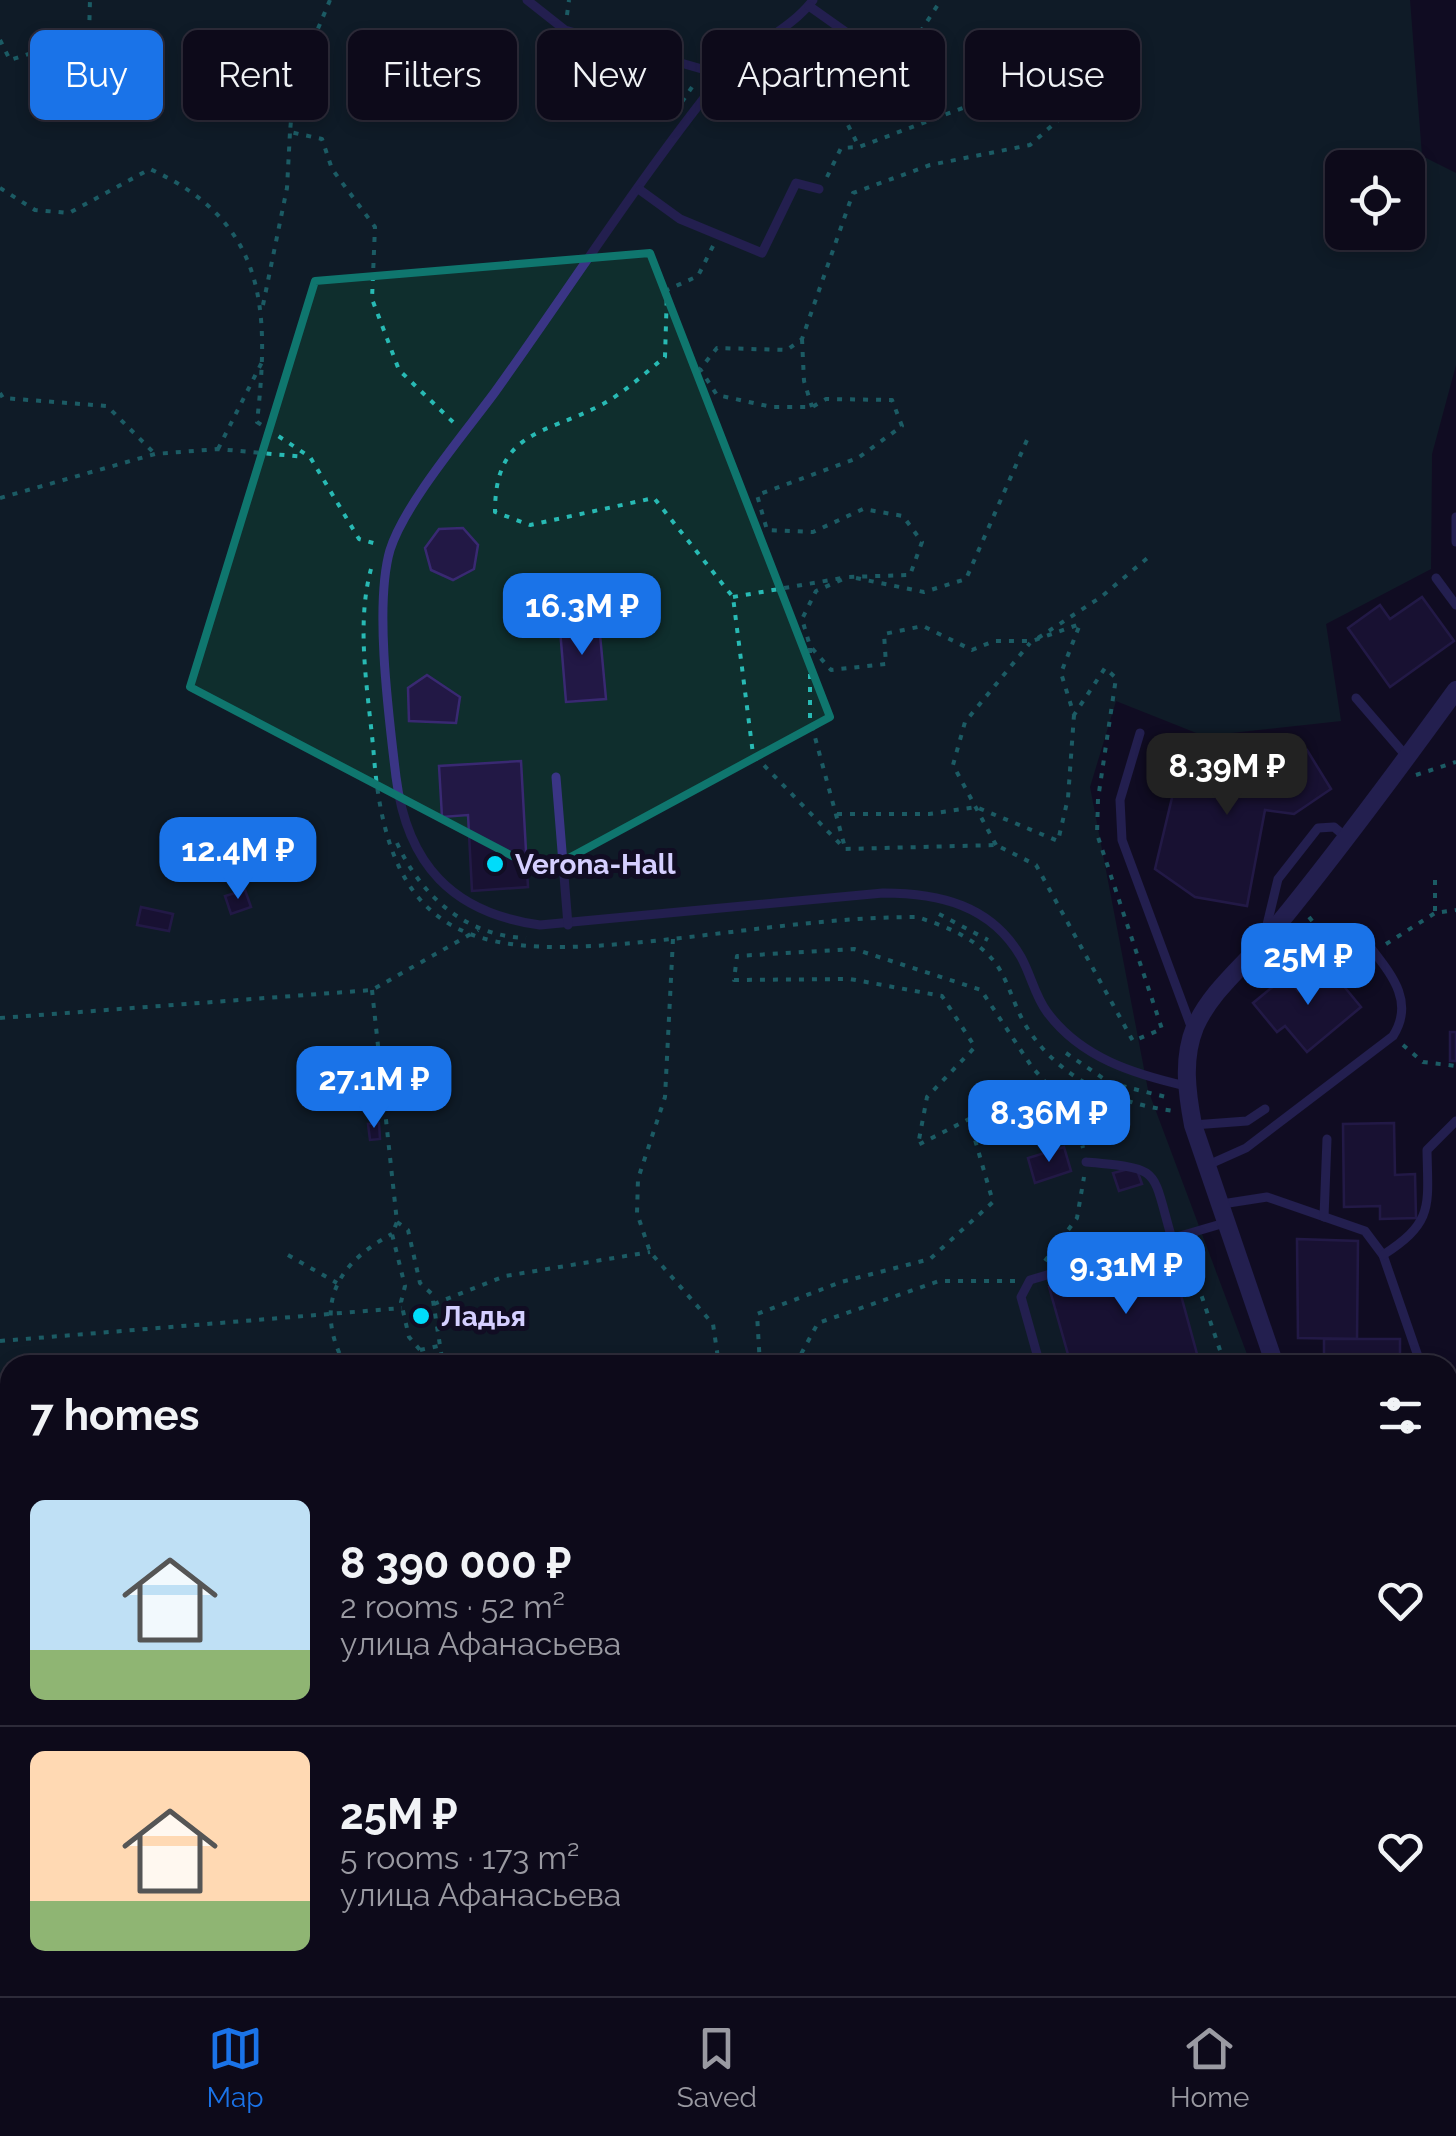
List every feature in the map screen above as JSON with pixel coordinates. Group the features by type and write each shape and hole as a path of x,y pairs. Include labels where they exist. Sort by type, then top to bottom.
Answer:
{"street":[{"path":"1272,1355 1194,1125 1188,1094 1194,1031 1207,1003 1262,945 1348,839 1456,690"}],"lane":[{"path":"526,0 565,30 702,69"},
{"path":"778,30 811,3 844,30"},
{"path":"702,104 465,434 403,524 391,548 384,580 391,709 400,806 411,840 436,878 470,905 503,920 568,925 883,892 924,892 955,900 1009,939 1046,1012 1070,1036 1130,1073 1188,1094"},
{"path":"640,190 680,219 717,238 762,253 796,183 819,189"},
{"path":"1456,517 1456,542"},
{"path":"1436,578 1456,605"},
{"path":"1356,698 1407,757"},
{"path":"1140,732 1120,800 1122,840 1194,1031"},
{"path":"556,777 568,925"},
{"path":"1262,945 1278,879 1318,828 1334,827 1348,839"},
{"path":"1208,1165 1246,1148 1394,1036 1401,1024 1399,986 1374,952 1359,940 1343,941 1310,968"},
{"path":"1194,1125 1246,1120 1265,1109"},
{"path":"1383,1255 1415,1234 1424,1220 1427,1150 1456,1122"},
{"path":"1324,1216 1327,1139"},
{"path":"1086,1162 1145,1167 1154,1174 1177,1238"},
{"path":"1037,1355 1021,1297 1022,1288 1030,1280 1177,1238 1267,1197 1365,1231 1383,1255 1418,1355"}],"path":[{"path":"0,40 10,60 54,46 72,55 89,36 90,0"},
{"path":"262,310 287,188 294,86 330,0"},
{"path":"859,146 844,117 885,86 941,0"},
{"path":"682,101 702,73"},
{"path":"812,407 804,381 802,339 853,193 930,165 1030,145 1064,115 1063,89 1040,79 859,146 841,148 819,189"},
{"path":"290,132 322,139 332,168 375,227 372,298 400,370 465,434"},
{"path":"0,188 35,210 69,213 150,169 177,181 227,220 257,283 262,310 265,356 257,422 310,457 360,539 391,548"},
{"path":"717,238 698,276 667,290 665,357 603,404 528,433 496,480 496,512 530,525 654,498 733,597 753,754 845,849 996,846 1036,865 1132,1041 1162,1029 1097,834 1098,799 1116,678 1104,668 1074,715"},
{"path":"733,597 848,577 910,574 922,542 903,516 863,509 813,532 767,530 757,495 858,458 902,426 892,400 826,400 812,407 772,407 717,395 700,369 717,348 787,350 802,339"},
{"path":"218,449 265,356"},
{"path":"0,394 4,398 107,406 155,454"},
{"path":"845,849 810,719 810,646 802,619 816,591 848,577 924,592 966,579 1027,440"},
{"path":"0,498 155,454 218,449 310,457"},
{"path":"373,644 370,587 377,544 384,529"},
{"path":"996,846 953,765 965,722 1032,641 1101,596 1151,555"},
{"path":"810,646 831,670 886,664 884,634 923,626 972,650 994,641 1032,641 1080,624 1060,672 1074,715 1068,798 1058,841 976,807 929,814 837,814"},
{"path":"380,722 386,800 398,844 431,896 479,930 513,938 575,937"},
{"path":"1388,784 1456,762"},
{"path":"1435,880 1436,913"},
{"path":"1297,902 1334,949"},
{"path":"907,908 959,922 998,950"},
{"path":"774,918 854,910"},
{"path":"1374,952 1436,913 1456,910"},
{"path":"0,1018 372,990 479,930"},
{"path":"672,939 665,1097 636,1196 650,1252 706,1311 713,1324 718,1355"},
{"path":"759,1355 757,1314 841,1282 930,1258 993,1202 970,1119 918,1145 927,1097 975,1047 942,996 850,979 734,980 737,956 854,948 981,990 1032,1067 1076,1117 1086,1162 1077,1218 1030,1280 939,1282 818,1324 800,1355"},
{"path":"342,1355 328,1314 337,1283 355,1260 392,1234 397,1222 372,990"},
{"path":"1054,1042 1081,1068 1110,1083 1188,1094"},
{"path":"1408,1049 1422,1062 1456,1066"},
{"path":"397,1222 408,1230 420,1283 432,1294 440,1329 440,1355"},
{"path":"392,1234 405,1286 402,1308 409,1337 421,1355"},
{"path":"1177,1238 1221,1355"},
{"path":"434,1304 505,1276 650,1252"},
{"path":"288,1255 337,1283"},
{"path":"405,1286 420,1283"},
{"path":"0,1341 402,1308"},
{"path":"420,1350 438,1346"}],"highlighted area":[{"path":"650,253 830,717 543,872 190,687 315,281"}],"green space":[{"path":"0,0 1410,0 1422,150 1325,150 1325,250 1425,250 1425,158 1456,173 1456,365 1432,454 1431,569 1326,624 1341,721 1204,736 1116,701 1090,787 1148,1090 1247,1355 0,1355"}],"building":[{"path":"463,528 478,545 474,569 453,580 431,570 425,548 439,529"},
{"path":"1422,597 1454,641 1390,687 1348,628 1380,605 1390,619"},
{"path":"598,613 606,699 566,702 559,617"},
{"path":"427,675 460,697 456,723 409,721 408,688"},
{"path":"1186,739 1245,752 1255,783 1307,750 1331,789 1294,814 1265,810 1247,906 1195,897 1155,869"},
{"path":"521,761 528,887 472,891 468,815 442,817 439,766"},
{"path":"245,890 251,907 231,914 225,896"},
{"path":"141,907 173,914 169,931 137,925"},
{"path":"1328,967 1361,1007 1307,1052 1285,1026 1277,1032 1253,1003 1286,976 1298,991"},
{"path":"1450,1032 1456,1032 1456,1061 1450,1061"},
{"path":"355,1071 366,1075 370,1086 366,1097 355,1101 344,1097 340,1086 344,1075"},
{"path":"379,1123 380,1139 370,1140 368,1124"},
{"path":"1394,1123 1395,1175 1415,1174 1416,1218 1380,1219 1380,1206 1344,1207 1343,1124"},
{"path":"1064,1147 1071,1171 1035,1183 1028,1158"},
{"path":"1136,1167 1142,1184 1119,1191 1113,1173"},
{"path":"1297,1239 1358,1241 1357,1339 1298,1338"},
{"path":"1170,1255 1197,1355 1068,1355 1049,1287"},
{"path":"1324,1339 1400,1339 1400,1355 1324,1355"}],"place":[{"name":"Verona-Hall","path":"495,864"},
{"name":"Ладья","path":"421,1316"}]}
